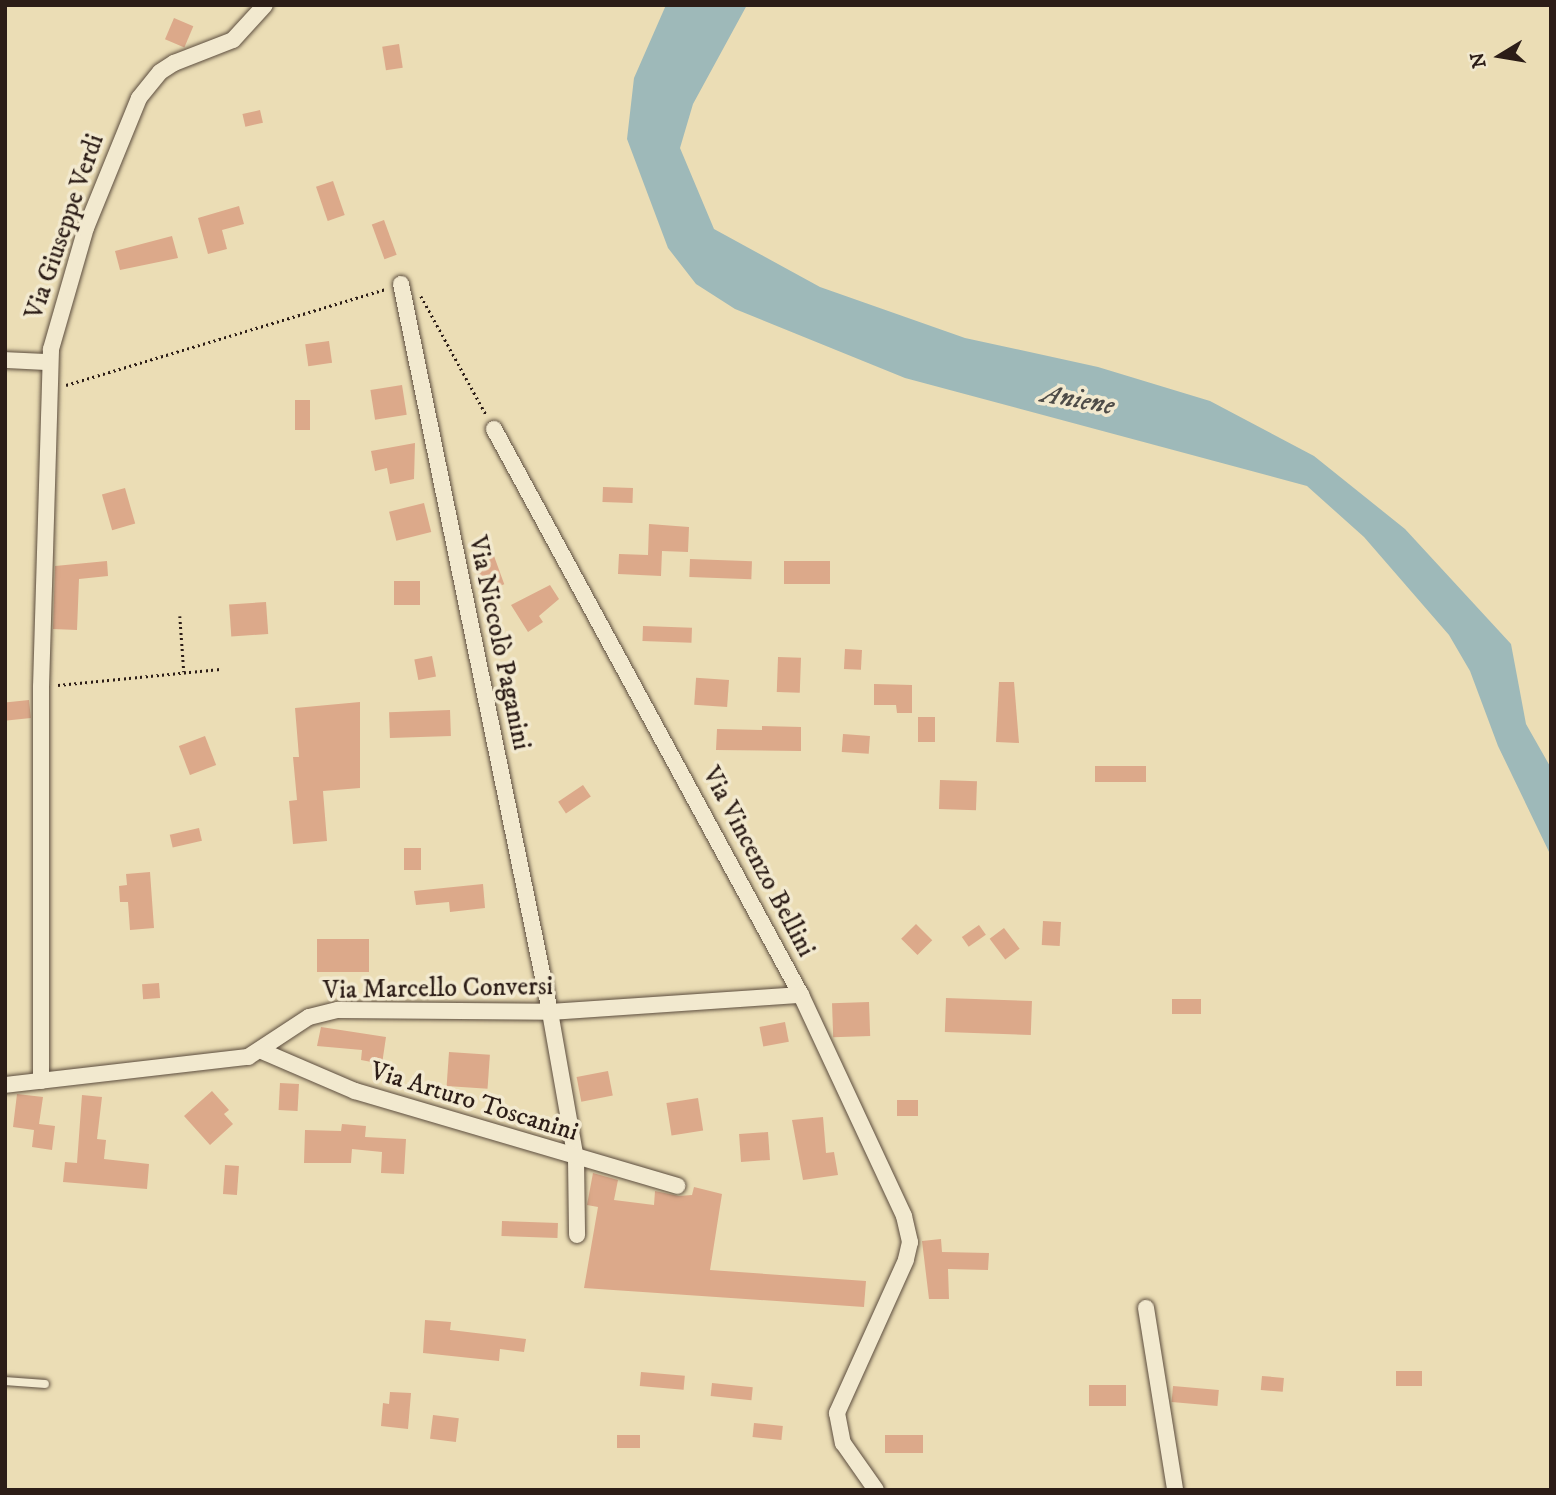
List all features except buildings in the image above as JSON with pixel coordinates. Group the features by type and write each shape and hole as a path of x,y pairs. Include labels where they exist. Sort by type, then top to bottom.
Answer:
{"street":[{"name":"Via Giuseppe Verdi","path":"41,1082 41,687 48,362 79,246 139,98 152,80 174,63 233,40 265,5"},
{"name":"Via Niccolò Paganini","path":"401,284 550,1012 576,1159 578,1235"},
{"path":"5,360 48,362"},
{"name":"Via Vincenzo Bellini","path":"494,429 801,995 900,1204 909,1234 906,1260 837,1413 843,1443 876,1490"},
{"name":"Via Marcello Conversi","path":"5,1085 234,1060 261,1051 322,1012 550,1012 801,995"},
{"name":"Via Arturo Toscanini","path":"261,1051 355,1091 576,1159 677,1186"},
{"path":"1146,1308 1175,1490"}],"lane":[{"path":"5,1381 45,1384"}],"path":[{"path":"46,391 401,284 411,286 424,301 494,429"},
{"path":"180,616 184,673"},
{"path":"41,687 220,669"}],"water":[{"name":"Aniene","path":"666,5 747,5 693,104 680,148 714,229 820,287 965,338 1098,367 1210,401 1314,456 1405,529 1511,644 1526,724 1551,768 1551,856 1498,746 1470,671 1449,635 1364,537 1307,486 905,378 735,309 696,284 668,248 627,139 634,78"}]}
